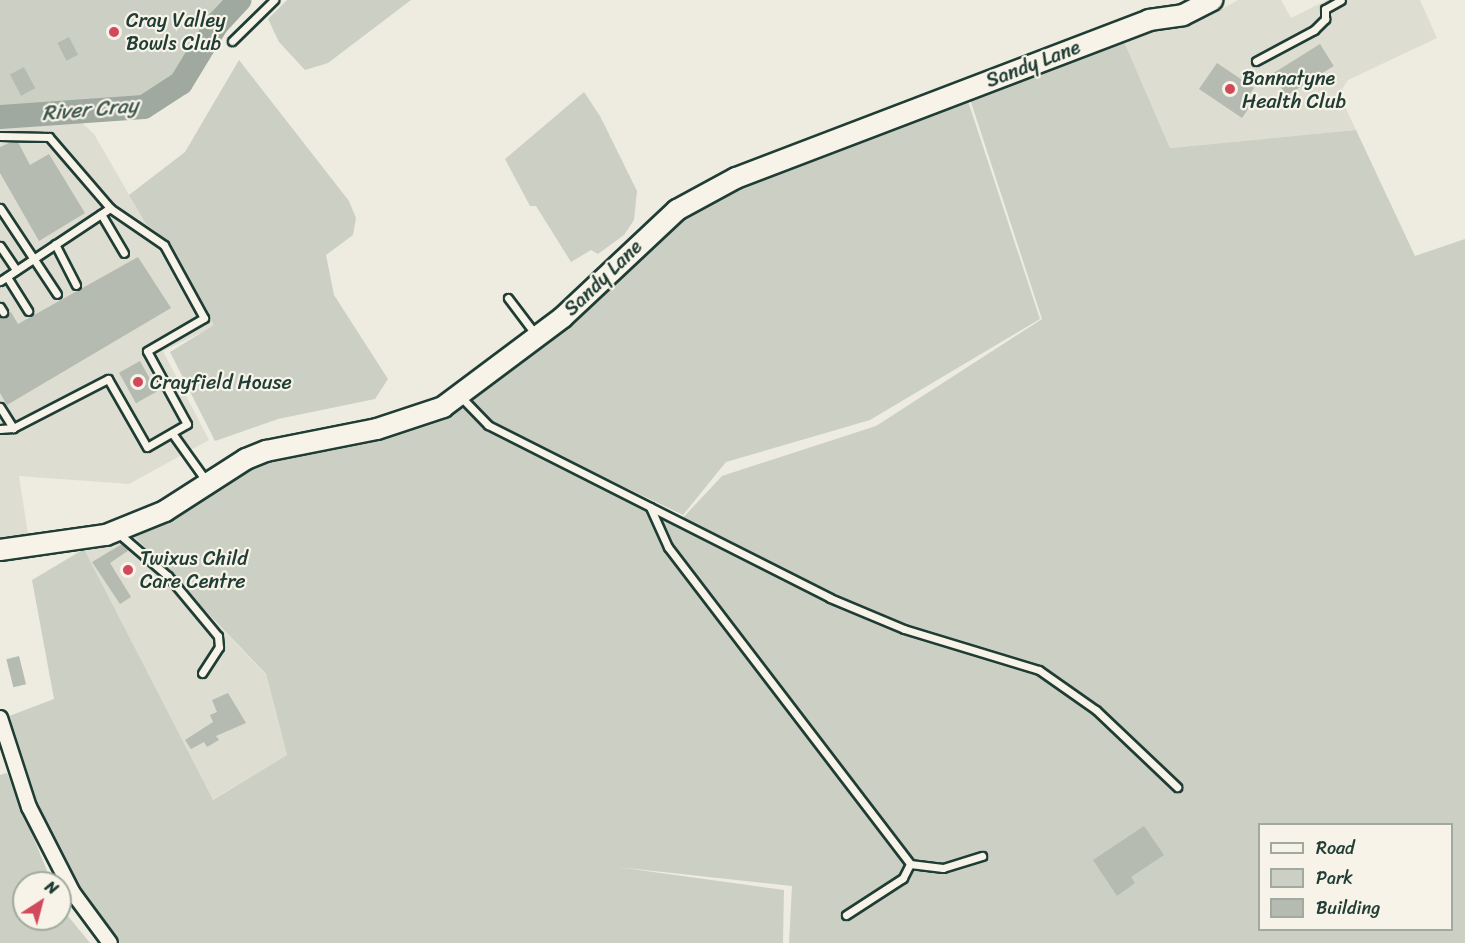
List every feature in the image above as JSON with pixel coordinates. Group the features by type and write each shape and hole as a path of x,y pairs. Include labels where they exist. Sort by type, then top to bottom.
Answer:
{"street":[{"name":"Sandy Lane","path":"0,550 116,531 165,511 208,483 266,451 377,429 443,406 538,337 677,210 736,178 1149,20 1183,15 1212,0"},
{"path":"0,718 29,807 73,893 110,943"}],"lane":[{"path":"232,41 274,0"},
{"path":"1256,62 1314,30 1325,19 1325,9 1341,0"},
{"path":"0,136 49,137 110,208 164,245 204,318 147,351 187,424 147,447 108,379 13,428 0,429"},
{"path":"0,208 57,294"},
{"path":"28,311 3,279 110,208"},
{"path":"101,214 124,253"},
{"path":"55,244 76,285"},
{"path":"0,248 16,270"},
{"path":"508,298 538,337"},
{"path":"459,395 488,425 830,598 904,629 1039,670 1096,710 1177,787"},
{"path":"0,407 13,428"},
{"path":"172,433 208,483"},
{"path":"650,507 668,547 910,864 943,868 982,856"},
{"path":"116,531 168,576 218,636 219,647 202,673"},
{"path":"846,915 903,878 910,864"}],"shaded area":[{"path":"1238,0 1281,0 1291,18 1327,0 1420,0 1437,38 1348,80 1339,94 1356,130 1170,148 1122,37 1210,16"},
{"path":"76,117 94,134 146,224 168,241 215,326 163,351 209,440 129,484 19,476 28,534 0,541 0,122"},
{"path":"133,535 266,675 287,755 212,800 84,549"}],"green space":[{"path":"0,0 235,0 210,27 189,68 167,88 148,98 0,113"},
{"path":"287,0 411,0 328,63 305,70 279,42 268,19"},
{"path":"1122,37 1170,148 1356,130 1415,256 1465,239 1465,943 789,943 792,886 617,867 784,890 783,943 118,943 73,893 72,871 64,871 4,718 54,699 32,580 84,549 213,800 287,755 266,674 133,535 247,460 460,400 488,428 678,523 722,476 876,426 1042,319 968,93"},
{"path":"239,60 349,201 356,218 353,235 326,255 334,295 388,379 375,399 278,419 215,441 170,352 214,325 168,241 146,224 129,195 185,152"},
{"path":"584,92 600,116 637,191 634,220 624,235 598,254 591,250 571,262 536,206 530,206 505,159"},
{"path":"965,92 1040,319 870,420 726,462 683,515 491,423 465,395 679,211"},
{"path":"7,773 47,871 12,871 12,931 72,931 72,921 90,943 0,943 0,775"}],"building":[{"path":"69,37 78,55 66,61 57,43"},
{"path":"1320,44 1334,66 1286,96 1273,74"},
{"path":"1217,63 1254,88 1247,98 1253,102 1242,118 1199,89"},
{"path":"24,67 35,88 21,96 10,75"},
{"path":"11,142 18,142 30,165 49,154 85,213 39,241 0,173 0,147"},
{"path":"138,257 171,308 7,405 0,393 0,318 11,312 18,324"},
{"name":"Crayfield House","path":"140,361 157,392 136,403 119,373"},
{"path":"122,544 129,550 110,563 131,597 120,604 92,562"},
{"path":"19,656 26,684 13,687 6,659"},
{"path":"228,693 246,723 216,736 219,740 207,747 204,742 191,749 185,740 213,722 210,715 217,712 212,700"},
{"path":"1144,826 1164,855 1131,877 1135,883 1117,896 1093,860"}],"waterway":[{"name":"River Cray","path":"0,117 144,107 181,83 217,24 239,0"}],"place":[{"name":"Cray Valley Bowls Club","path":"114,32"},
{"name":"Bannatyne Health Club","path":"1230,89"},
{"name":"Crayfield House","path":"138,382"},
{"name":"Twixus Child Care Centre","path":"128,570"}]}
